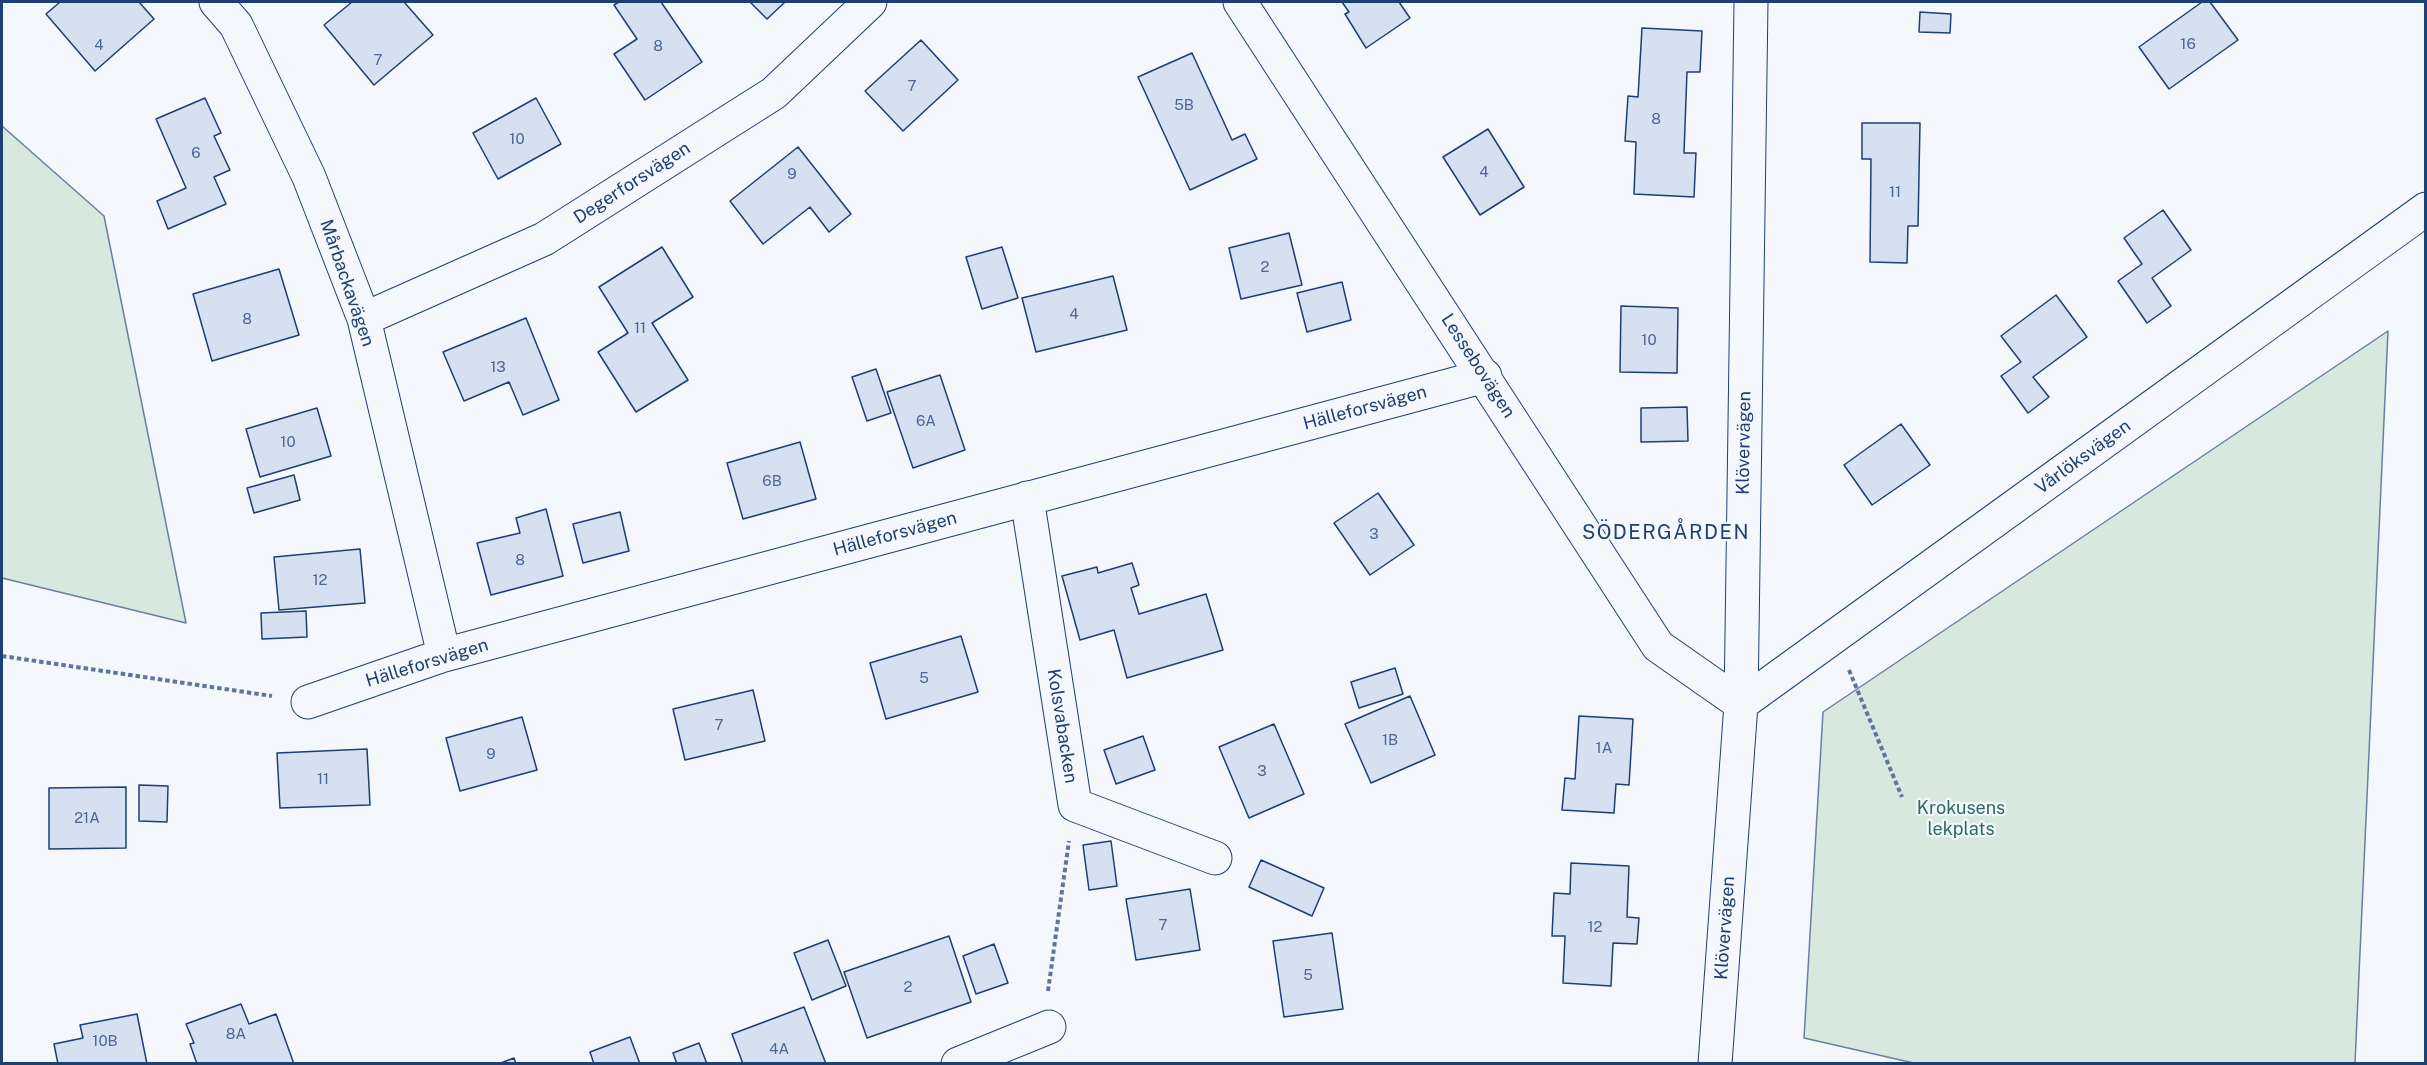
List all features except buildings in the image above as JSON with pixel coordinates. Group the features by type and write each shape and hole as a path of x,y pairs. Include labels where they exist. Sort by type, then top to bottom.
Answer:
{"street":[{"name":"Mårbackavägen","path":"216,2 236,26 309,177 364,319 444,655"},
{"name":"Degerforsvägen","path":"364,319 554,233 774,93 870,2"},
{"name":"Lessebovägen","path":"1240,2 1485,376 1658,646 1741,704"},
{"name":"Klövervägen","path":"1715,1064 1741,704 1751,2"},
{"name":"Vårlöksvägen","path":"1741,704 2426,209"},
{"name":"Hälleforsvägen","path":"308,702 444,655 1485,376"},
{"name":"Kolsvabacken","path":"1027,498 1075,805 1215,858"},
{"path":"958,1064 1046,1028"}],"path":[{"path":"1835,637 1902,798"},
{"path":"2,656 308,702"},
{"path":"1046,1028 1075,805"}],"green space":[{"path":"2,126 104,216 186,623 2,578"},
{"name":"Krokusens lekplats","path":"2388,331 2355,1063 1918,1064 1804,1038 1823,712"}],"district":[{"name":"SÖDERGÅRDEN","path":"1666,533"}]}
